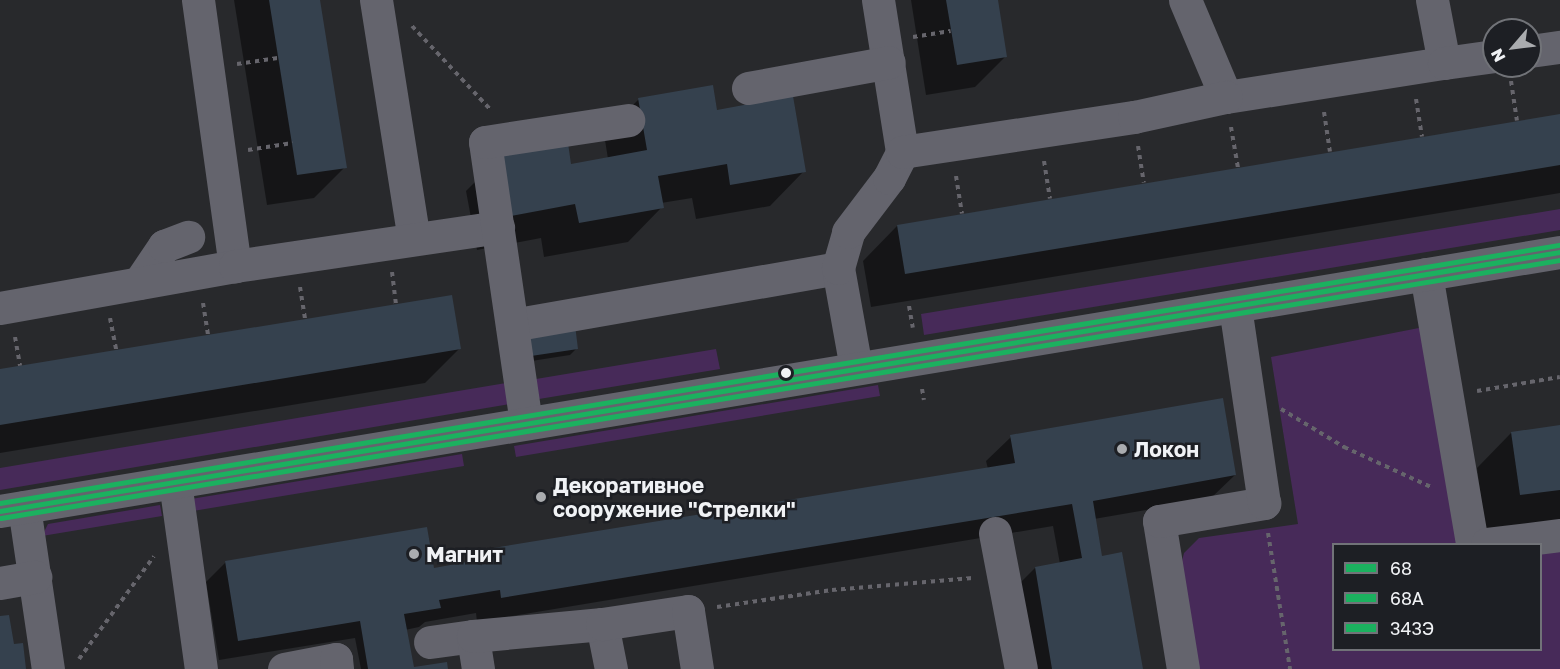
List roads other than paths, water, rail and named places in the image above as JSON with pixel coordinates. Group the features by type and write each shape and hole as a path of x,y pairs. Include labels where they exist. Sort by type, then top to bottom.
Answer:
{"street":[{"path":"198,0 235,266"},
{"path":"376,0 414,239"},
{"path":"856,368 838,268 848,232 889,178 902,152 878,0"},
{"path":"1185,0 1226,97"},
{"path":"1432,0 1444,63"},
{"path":"1542,49 1560,47"},
{"path":"748,88 887,52"},
{"path":"902,152 1134,117 1226,97 1444,63 1482,65"},
{"path":"526,423 485,142 628,120"},
{"path":"0,308 235,266 498,227"},
{"path":"139,283 164,246 188,237"},
{"path":"48,669 35,577 12,509 1560,252"},
{"path":"512,325 838,268"},
{"path":"1426,274 1472,543"},
{"path":"1183,669 1159,521 1263,502 1235,306"},
{"path":"175,482 201,669"},
{"path":"995,533 1022,669"},
{"path":"1495,543 1560,535"},
{"path":"0,583 35,577"},
{"path":"430,642 602,624 688,611 697,669"},
{"path":"602,624 611,669"},
{"path":"473,636 478,669"},
{"path":"284,669 336,659 337,669"}],"place":[{"name":"Локон","path":"1122,449"},
{"name":"Декоративное сооружение \"Стрелки\"","path":"541,497"},
{"name":"Магнит","path":"414,554"}]}
